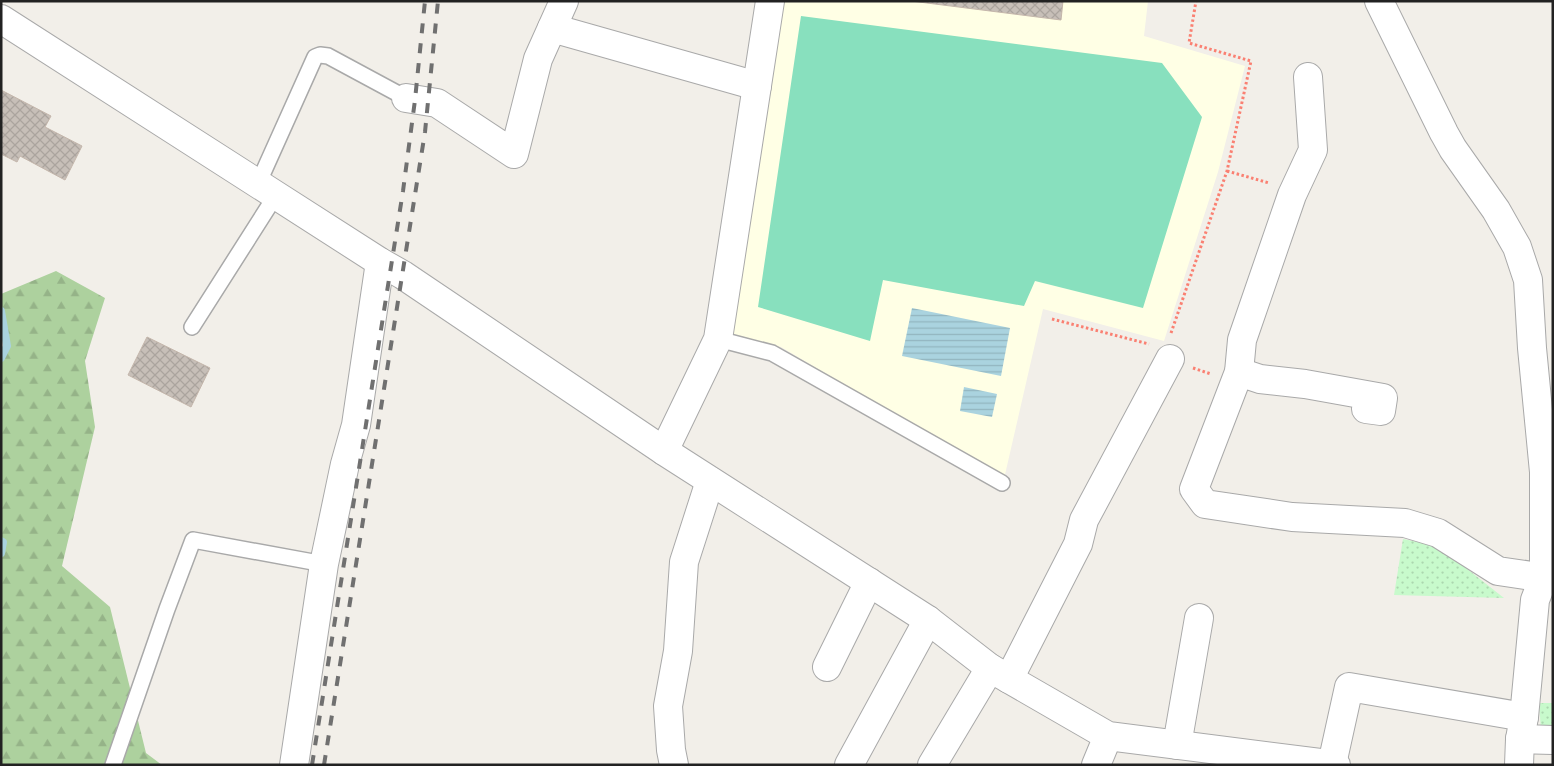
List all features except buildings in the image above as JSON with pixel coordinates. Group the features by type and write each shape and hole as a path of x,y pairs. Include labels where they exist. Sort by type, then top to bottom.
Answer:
{"street":[{"path":"406,98 438,103 514,154 538,59 564,1"},
{"path":"664,451 718,339 770,1"},
{"path":"1379,1 1448,141 1496,210 1517,247 1528,280 1542,349 1548,473 1548,578 1535,600 1521,740"},
{"path":"1,19 402,275 664,451 928,620 1000,674 1108,736 1178,745 1231,759 1334,764 1349,687 1521,740 1553,740"},
{"path":"552,28 757,86"},
{"path":"1308,77 1313,150 1294,190 1242,340 1239,372 1194,489 1205,504 1292,517 1404,523 1438,533 1498,571 1548,578"},
{"path":"294,765 324,564 345,464 356,425 380,262"},
{"path":"932,765 1000,674 1078,544 1084,520 1170,349"},
{"path":"1239,372 1260,379 1305,384 1383,398 1381,411 1366,409"},
{"path":"674,765 668,706 678,651 684,562 710,480"},
{"path":"827,667 869,582"},
{"path":"1178,745 1199,618"},
{"path":"849,765 928,620"},
{"path":"1096,765 1108,736"}],"lane":[{"path":"192,327 267,190 315,57 320,55 328,56 406,98"},
{"path":"718,339 772,354 1002,483"},
{"path":"113,765 167,608 193,540 324,564"}],"path":[{"path":"1170,349 1227,171 1251,61 1189,42 1196,1"},
{"path":"1227,171 1294,190"}],"shaded area":[{"path":"784,1 1148,1 1144,36 1245,66 1218,172 1164,341 1043,309 1004,479 781,347 731,334"}],"green space":[{"path":"801,16 1162,63 1202,117 1143,308 1035,281 1024,306 883,280 870,341 758,307"},
{"path":"56,271 105,298 85,361 95,427 62,566 110,607 146,753 162,765 1,765 1,361 7,346 1,311 1,294"},
{"path":"1403,539 1438,546 1504,598 1394,595"},
{"path":"1539,703 1553,703 1553,731 1541,730"}],"water":[{"path":"912,308 1010,328 1001,376 902,356"},
{"path":"964,387 997,394 992,417 960,411"}],"waterway":[{"path":"1,311 7,346 1,358"},
{"path":"1,541 3,542 1,553"}],"railway":[{"path":"312,765 403,191 425,1"},
{"path":"324,765 425,132 438,1"}]}
